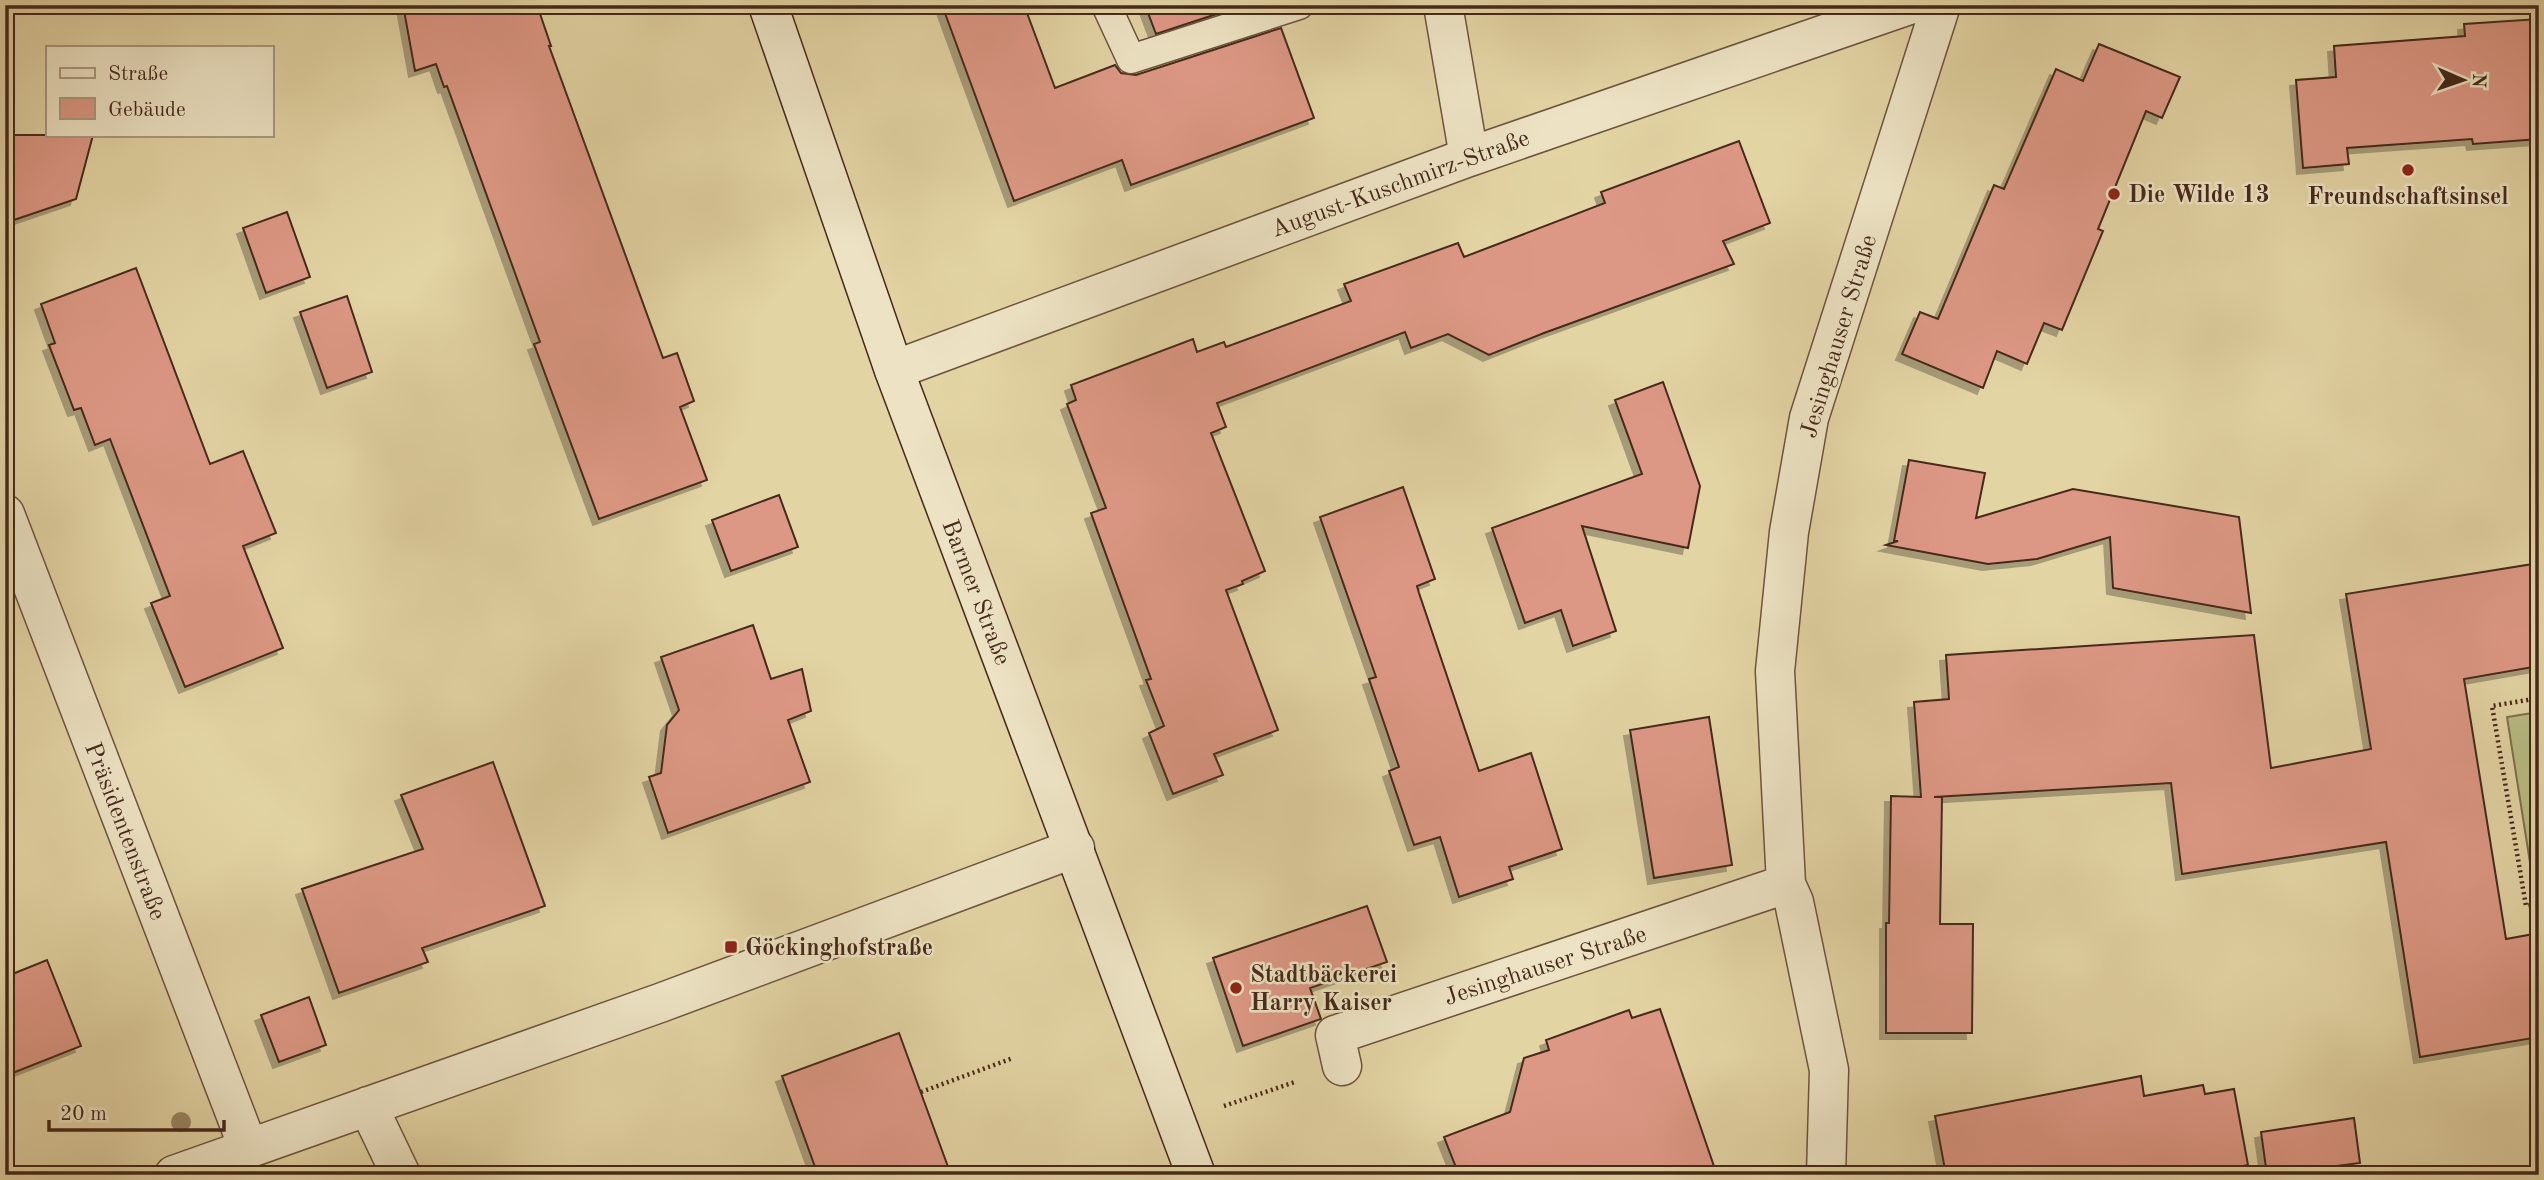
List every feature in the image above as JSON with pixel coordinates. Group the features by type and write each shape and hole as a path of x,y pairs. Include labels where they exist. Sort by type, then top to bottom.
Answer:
{"street":[{"name":"Barmer Straße","path":"768,5 894,370 1196,1175"},
{"path":"1443,5 1469,157"},
{"name":"August-Kuschmirz-Straße","path":"894,370 1469,157 1909,5"},
{"name":"Jesinghauser Straße","path":"1826,1175 1829,1070 1794,902 1786,884 1775,671 1789,532 1809,418 1941,5"},
{"name":"Präsidentenstraße","path":"5,514 248,1147"},
{"path":"174,1175 660,1003 1075,848"},
{"name":"Jesinghauser Straße","path":"1342,1066 1335,1035 1786,884"},
{"path":"368,1106 401,1175"}],"lane":[{"path":"1106,5 1131,59 1299,5"}],"path":[{"path":"2539,698 2492,706 2526,906 2539,904"},
{"path":"921,1092 1013,1058"},
{"path":"1177,1122 1342,1066"}],"green space":[{"path":"2539,712 2539,874 2532,875 2507,717"}],"building":[{"path":"403,5 537,5 549,46 663,358 677,353 694,401 680,407 707,480 599,519 534,344 540,342 447,86 444,87 436,64 415,71"},
{"path":"942,5 1024,5 1055,88 1115,65 1121,73 1136,75 1281,28 1314,118 1131,185 1122,160 1014,201"},
{"path":"1145,5 1244,5 1156,34"},
{"path":"2539,19 2539,139 2473,144 2472,139 2347,148 2349,164 2303,168 2296,80 2336,77 2334,46 2465,36 2464,24"},
{"path":"2099,44 2180,77 2162,118 2146,111 2098,229 2103,231 2062,330 2044,323 2027,364 1997,351 1983,388 1902,354 1920,312 1938,319 1994,185 2004,189 2056,69 2083,81"},
{"path":"5,135 93,136 76,199 5,223"},
{"path":"1739,141 1770,223 1723,241 1734,264 1489,355 1448,334 1411,348 1405,332 1217,403 1226,427 1211,433 1265,571 1226,590 1278,730 1214,754 1223,775 1173,794 1149,733 1164,726 1146,680 1151,679 1091,513 1106,508 1067,404 1076,400 1071,385 1193,339 1197,352 1224,342 1226,347 1351,301 1344,284 1458,243 1464,257 1605,203 1601,192"},
{"path":"287,212 310,277 266,293 243,228"},
{"path":"136,268 210,464 243,451 276,533 243,546 283,648 185,687 151,603 170,596 110,439 95,445 81,408 74,410 49,345 55,343 41,304"},
{"path":"347,296 372,372 327,388 300,312"},
{"path":"1663,382 1700,486 1688,548 1582,526 1616,631 1573,646 1561,610 1525,623 1492,528 1642,474 1615,400"},
{"path":"1909,460 1985,473 1976,518 2073,489 2239,517 2251,613 2113,588 2110,537 2037,559 1988,564 1886,545 1898,541 1894,541"},
{"path":"1403,487 1435,579 1417,586 1479,771 1531,753 1562,849 1509,867 1513,879 1459,897 1440,837 1414,845 1389,771 1399,767 1369,679 1376,677 1320,517"},
{"path":"779,495 798,547 731,571 712,520"},
{"path":"2539,563 2539,666 2464,679 2506,939 2539,933 2539,1037 2420,1057 2386,842 2182,874 2171,783 1934,797 1942,797 1940,924 1973,924 1972,1033 1886,1033 1886,923 1889,923 1891,796 1921,797 1914,702 1949,699 1946,655 2254,635 2271,768 2371,749 2346,594"},
{"path":"753,625 771,679 802,669 811,711 788,720 810,782 668,833 649,777 661,773 667,725 679,710 661,657"},
{"path":"1709,717 1732,865 1654,878 1630,730"},
{"path":"493,762 545,906 422,948 428,962 339,993 302,889 423,849 401,795"},
{"path":"1367,906 1387,962 1310,988 1321,1019 1243,1046 1213,958"},
{"path":"47,960 81,1046 5,1076 5,977"},
{"path":"309,997 326,1045 279,1062 261,1015"},
{"path":"1660,1009 1717,1175 1459,1175 1444,1137 1510,1112 1524,1058 1549,1050 1546,1040 1629,1010 1632,1018"},
{"path":"899,1033 951,1175 818,1175 782,1076"},
{"path":"2141,1076 2144,1096 2203,1085 2205,1094 2234,1089 2248,1165 2198,1175 1946,1175 1935,1116"},
{"path":"2354,1118 2360,1163 2267,1175 2261,1132"}],"place":[{"name":"Freundschaftsinsel","path":"2408,170"},
{"name":"Die Wilde 13","path":"2114,194"},
{"name":"Göckinghofstraße","path":"731,947"},
{"name":"Stadtbäckerei Harry Kaiser","path":"1236,988"}]}
